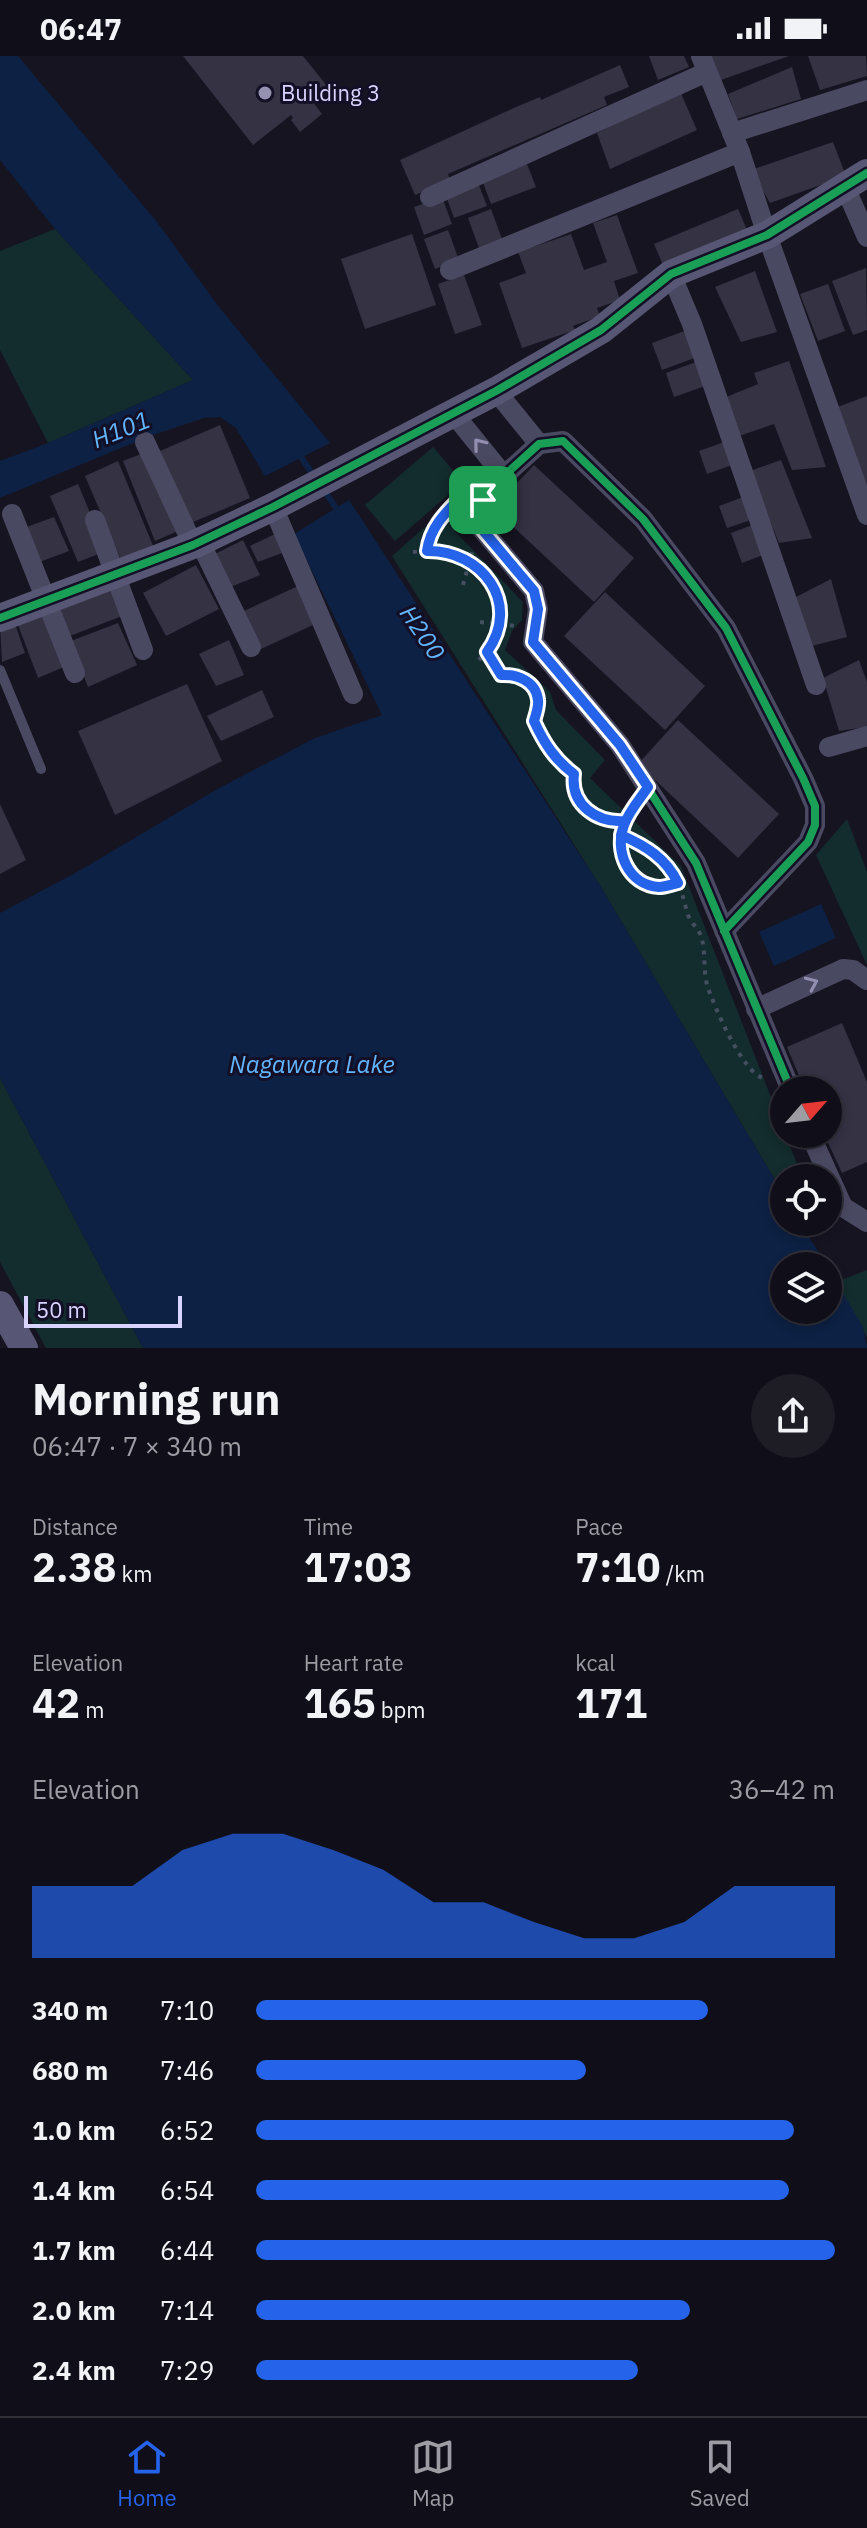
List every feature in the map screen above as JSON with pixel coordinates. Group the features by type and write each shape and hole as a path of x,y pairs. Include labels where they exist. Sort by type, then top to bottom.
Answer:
{"street":[{"path":"430,197 704,64 736,142 867,515"},
{"path":"450,270 736,142 867,90"},
{"path":"0,618 197,543 273,507 496,391 601,330 671,274 767,235 856,180 867,237"},
{"path":"671,274 692,324 816,685"},
{"path":"496,391 539,444"},
{"path":"453,413 504,476"},
{"path":"724,931 808,842 815,825 815,806 726,628 652,531 563,441 539,444 485,493 475,521 534,591 538,609 533,642 620,745 699,872 785,1076"},
{"path":"145,442 251,647"},
{"path":"273,507 353,694"},
{"path":"12,514 75,673"},
{"path":"95,520 143,650"},
{"path":"829,747 867,736"},
{"path":"756,1009 843,969 853,970 867,980"},
{"path":"816,1148 843,1207 867,1222"},
{"path":"0,1305 24,1348"}],"lane":[{"path":"0,670 41,769"}],"path":[{"path":"427,551 437,522 460,498 483,500"},
{"path":"463,585 479,527"},
{"path":"413,552 442,551 470,561 482,571 494,589 499,624 495,640 479,660"},
{"path":"480,622 535,628"},
{"path":"487,652 501,675 516,674 527,681 537,694 539,703 534,721 549,749 574,774 574,794 582,805 612,822 625,821"},
{"path":"648,787 625,821 621,856 633,874 644,882 660,887 678,883 699,872"},
{"path":"621,835 644,845 670,868 689,917 701,936 707,983 737,1050 756,1076 770,1081"}],"green space":[{"path":"55,229 193,380 48,443 0,350 0,251"},
{"path":"433,447 463,482 395,541 365,505"},
{"path":"450,505 450,526 523,602 522,620 512,631 505,650 550,692 556,710 605,760 590,778 681,866 770,1095 770,1148 791,1148 797,1164 770,1164 770,1171 599,884 392,556"},
{"path":"847,819 867,872 867,965 816,855"},
{"path":"0,1078 143,1348 46,1348 0,1262"},
{"path":"867,1270 867,1338 842,1293 842,1280"}],"water":[{"name":"H101","path":"0,56 18,56 157,222 219,307 330,443 265,476 236,428 220,417 204,418 150,436 0,498 0,461 193,380 55,229 0,160"},
{"name":"Nagawara Lake","path":"349,500 599,884 770,1171 770,1236 809,1236 818,1252 770,1252 770,1324 842,1324 842,1292 863,1327 867,1348 143,1348 0,1078 0,913 77,872 221,787 315,738 382,715 294,534"},
{"path":"821,904 836,938 774,966 759,932"}],"building":[{"name":"Building 3","path":"183,56 303,56 327,86 308,101 313,102 322,114 300,132 291,115 253,145"},
{"path":"649,56 684,56 689,67 658,80"},
{"path":"709,56 789,56 721,80"},
{"path":"808,56 866,56 867,76 820,90"},
{"path":"620,65 629,87 604,97 607,105 448,174 450,180 415,195 400,160 516,107 540,97 541,100"},
{"path":"792,67 801,99 737,119 728,94"},
{"path":"680,91 697,130 610,169 597,133"},
{"path":"833,142 846,176 770,203 751,170"},
{"path":"527,164 536,187 491,204 482,180"},
{"path":"478,183 487,206 454,218 446,196"},
{"path":"442,197 452,224 424,235 414,207"},
{"path":"491,209 502,239 479,248 468,218"},
{"path":"738,209 747,230 663,265 654,244"},
{"path":"617,215 638,273 614,281 620,300 597,308 600,316 573,326 575,330 522,348 499,283 526,273 518,252 571,234 584,270 607,262 593,223"},
{"path":"448,230 459,260 435,269 424,239"},
{"path":"412,234 436,305 365,329 341,259"},
{"path":"866,268 867,330 853,335 832,281"},
{"path":"755,271 777,332 741,342 715,287"},
{"path":"464,275 482,325 455,334 438,284"},
{"path":"828,284 845,331 818,341 800,294"},
{"path":"687,330 697,357 662,370 652,343"},
{"path":"699,361 708,385 674,397 666,373"},
{"path":"789,361 826,467 792,470 774,424 736,437 719,400 758,384 754,373"},
{"path":"867,396 867,497 835,408"},
{"path":"220,425 250,498 191,523 160,451"},
{"path":"727,441 735,464 707,474 699,451"},
{"path":"146,452 178,531 155,541 123,461"},
{"path":"781,460 812,538 779,543 750,471"},
{"path":"118,461 154,548 122,562 85,476"},
{"path":"534,465 634,558 594,602 493,508"},
{"path":"78,484 106,551 78,562 50,496"},
{"path":"746,496 754,519 727,528 719,506"},
{"path":"54,517 69,551 37,563 24,528"},
{"path":"755,524 766,554 742,563 731,533"},
{"path":"275,534 282,553 258,562 250,546"},
{"path":"243,540 260,575 228,588 211,556"},
{"path":"196,565 219,609 166,636 143,593"},
{"path":"831,579 847,637 808,647 794,598"},
{"path":"112,580 125,615 67,637 55,601"},
{"path":"298,586 315,624 261,649 244,611"},
{"path":"605,592 705,686 665,730 564,636"},
{"path":"41,607 64,667 38,678 15,617"},
{"path":"13,618 25,653 2,662 0,625"},
{"path":"118,623 137,665 88,687 71,641"},
{"path":"229,640 244,675 216,686 199,654"},
{"path":"859,660 867,682 867,727 839,731 823,678"},
{"path":"187,684 222,761 115,815 78,731"},
{"path":"262,690 274,717 221,741 207,716"},
{"path":"678,720 779,814 738,858 638,764"},
{"path":"0,804 26,860 0,874"},
{"path":"842,1023 867,1082 867,1162 842,1173 842,1164 838,1164 830,1148 842,1148 842,1076 799,1076 787,1047"}],"waterway":[{"name":"H200","path":"299,454 315,478"},
{"name":"H200","path":"324,490 340,514"}],"cycle path":[{"path":"0,618 193,545 273,507 496,391 601,330 671,274 767,235 867,173"},
{"path":"563,441 643,519 726,628 815,806 815,825 808,842 724,931 696,863 620,745 533,642 538,609 534,591 475,521 485,493 539,444 563,441"},
{"path":"724,931 785,1076"}],"place":[{"name":"Building 3","path":"265,93"}],"route":[{"path":"483,500 460,498 437,522 427,551 442,551 470,561 490,581 497,597 499,624 495,640 487,652 501,675 516,674 527,681 537,694 539,703 534,721 549,749 574,774 574,794 595,815 612,822 625,821 621,835 644,845 660,858 678,883 660,887 644,882 633,874 621,856 619,844 621,835 625,821 648,787 620,745 533,642 538,609 534,591 475,521 483,500"}]}
